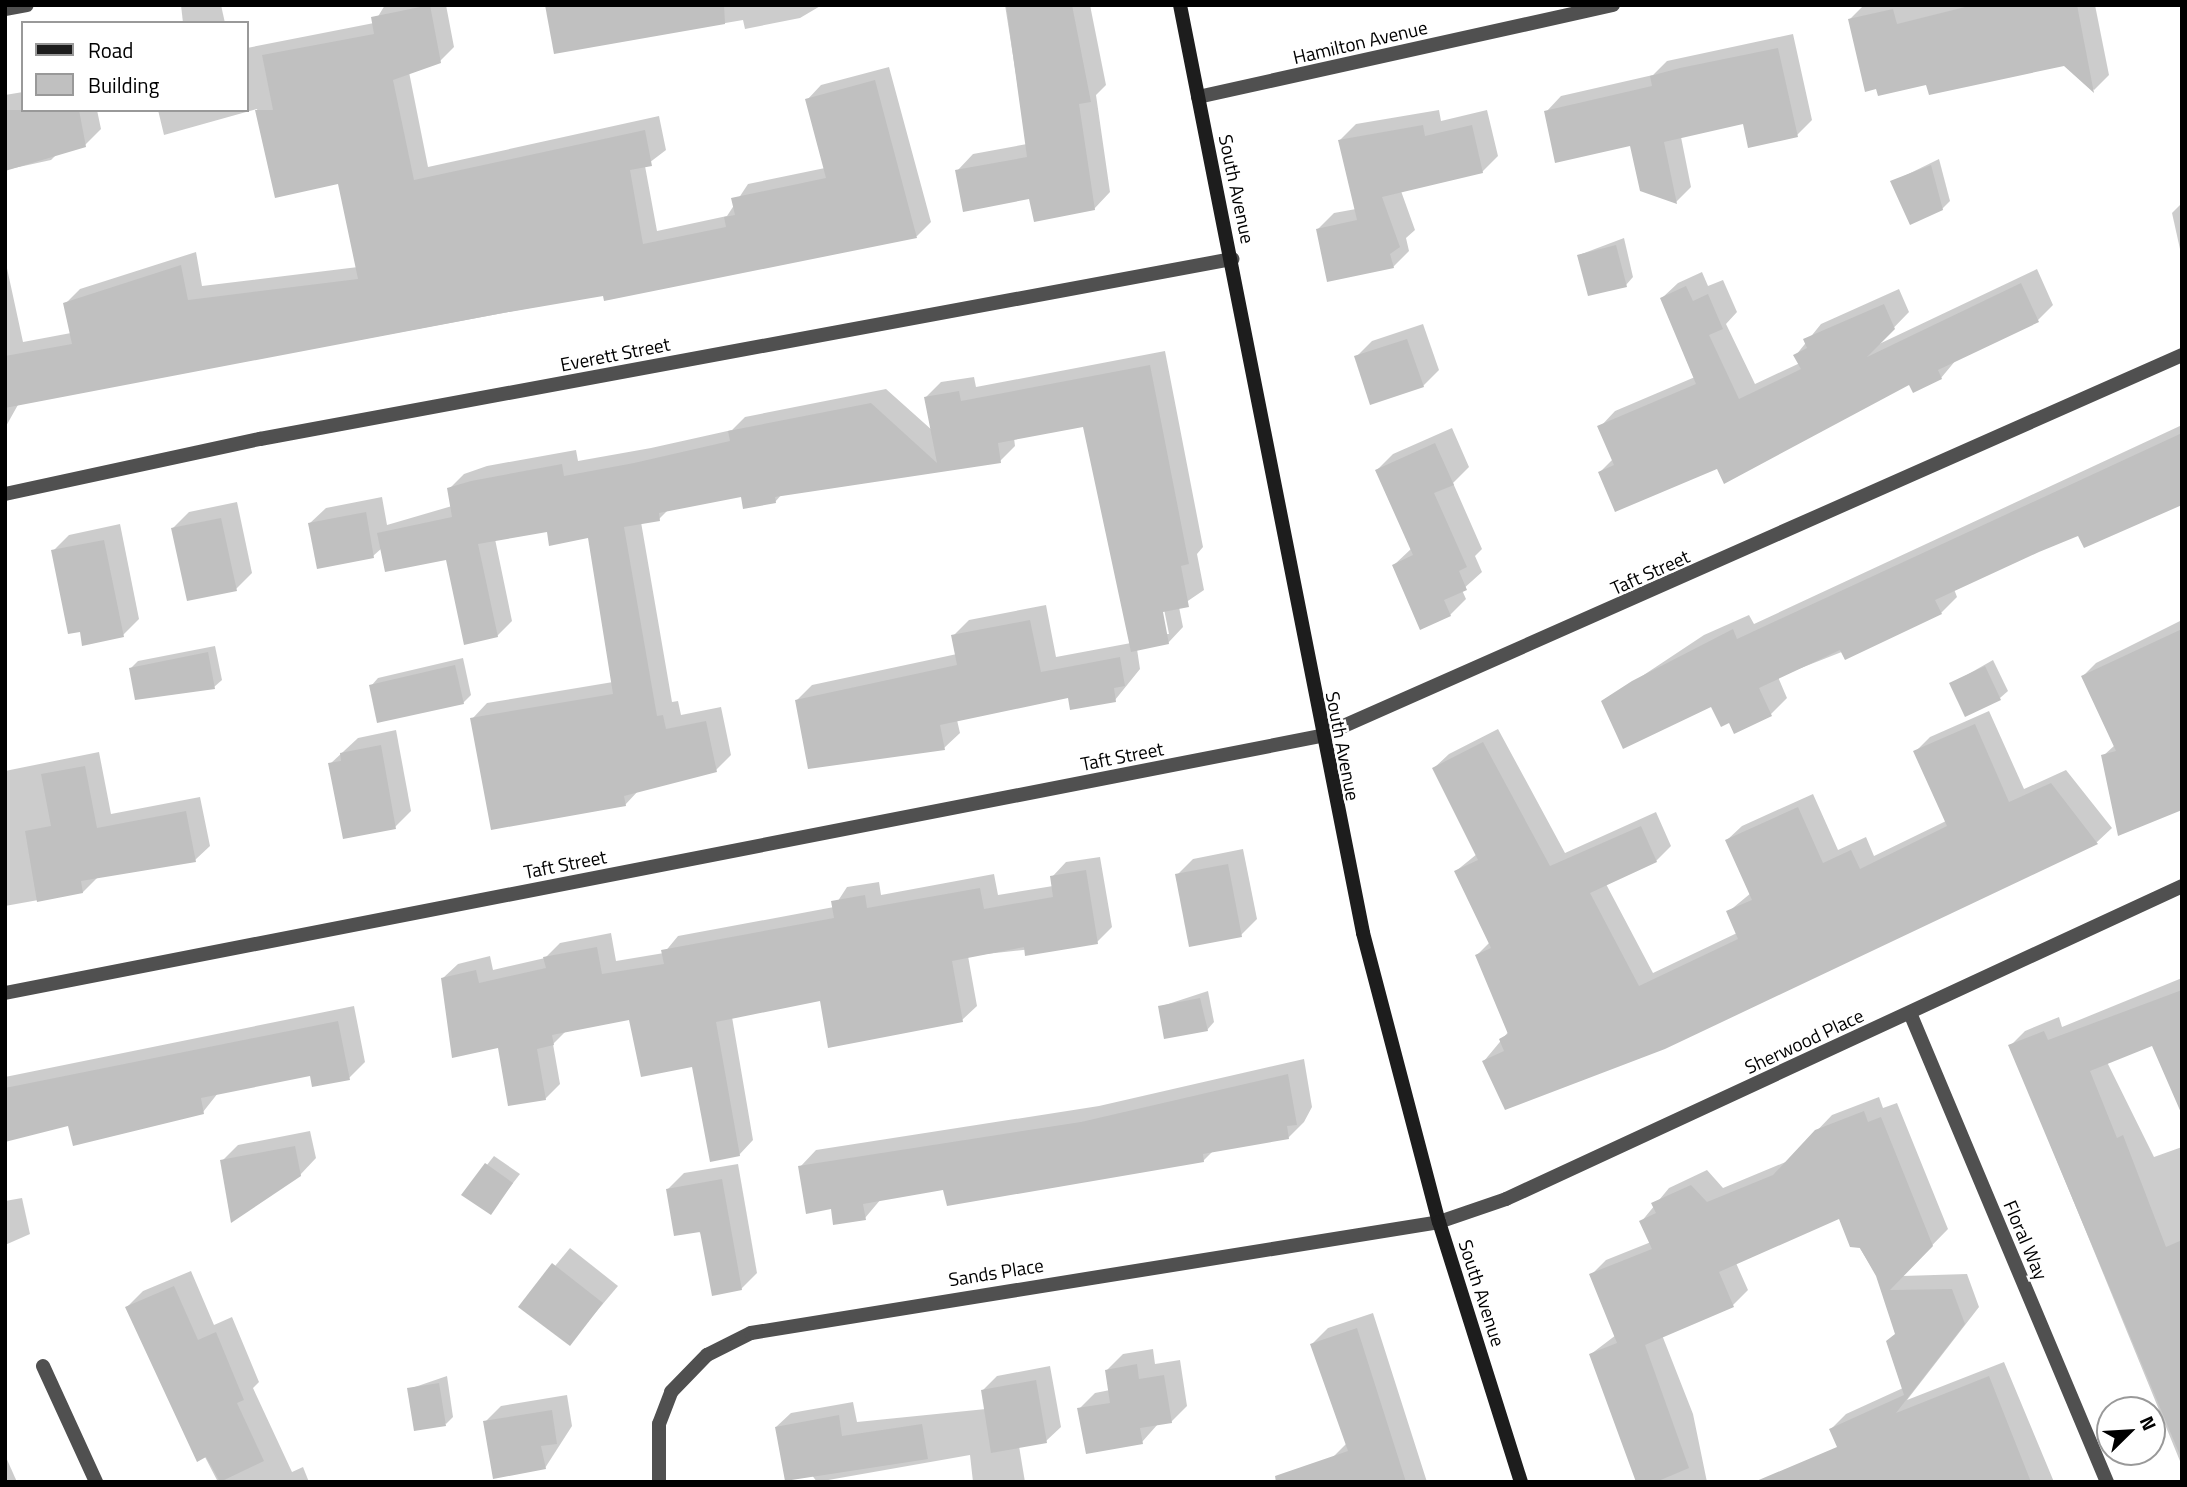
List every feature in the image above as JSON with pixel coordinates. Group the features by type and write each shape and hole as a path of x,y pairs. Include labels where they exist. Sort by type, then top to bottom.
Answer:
{"main road":[{"name":"South Avenue","path":"1180,5 1232,258 1321,736 1363,933 1439,1222 1521,1482"}],"street":[{"path":"5,9 27,5"},
{"name":"Hamilton Avenue","path":"1198,97 1613,5"},
{"name":"Everett Street","path":"5,494 260,439 1232,258"},
{"name":"Taft Street","path":"5,993 1321,736 2182,355"},
{"name":"Sherwood Place","path":"1439,1222 1506,1199 2182,886"},
{"name":"Floral Way","path":"1910,1013 2107,1482"},
{"name":"Sands Place","path":"660,1482 659,1424 671,1392 707,1355 751,1333 1439,1222"},
{"path":"43,1366 96,1482"}],"building":[{"path":"430,5 441,63 393,80 414,180 645,130 652,166 630,170 643,244 726,227 724,217 735,215 731,198 826,178 805,99 875,80 917,238 604,301 603,296 503,313 5,408 5,356 72,344 63,303 181,265 188,300 358,279 338,184 275,198 255,110 273,110 262,55 374,34 371,17"},
{"path":"545,5 724,5 725,24 554,54"},
{"path":"1006,5 1072,5 1091,102 1079,104 1095,210 1034,222 1029,199 963,212 955,170 1027,157"},
{"path":"1973,5 2077,5 2094,93 2064,66 1929,95 1926,85 1878,96 1876,89 1865,92 1848,19 1893,9 1897,24"},
{"path":"1778,48 1798,137 1748,148 1743,124 1664,142 1677,204 1640,191 1630,146 1555,163 1544,111 1652,86 1650,76"},
{"path":"5,110 79,112 86,147 5,171"},
{"path":"1423,125 1425,136 1472,125 1483,173 1382,197 1400,247 1390,254 1394,268 1327,282 1316,229 1357,220 1338,140"},
{"path":"1931,165 1943,210 1910,225 1890,181"},
{"path":"1616,245 1627,287 1588,296 1577,255"},
{"path":"2021,283 2039,322 1938,370 1942,379 1913,393 1909,385 1724,484 1717,469 1615,512 1598,472 1614,465 1597,426 1696,384 1660,298 1686,286 1693,301 1708,294 1723,329 1709,335 1739,399 1801,369 1793,355 1807,348 1803,339 1884,304 1895,329 1867,357"},
{"path":"1407,339 1424,387 1370,405 1354,356"},
{"path":"1150,365 1189,564 1181,566 1189,607 1163,612 1169,644 1131,652 1083,427 998,443 1001,463 775,497 776,503 743,509 741,497 659,513 660,521 624,527 657,716 663,715 666,729 706,721 717,772 624,796 626,806 491,830 470,718 613,694 588,538 549,546 547,532 478,544 498,637 464,645 446,560 385,572 377,533 452,517 447,488 471,481 562,464 564,476 634,463 730,441 728,431 871,403 937,463 924,397 959,391 961,401"},
{"path":"2182,433 2182,505 2084,548 2078,536 2039,552 1935,600 1942,614 1845,660 1840,650 1759,688 1772,716 1734,734 1729,723 1721,727 1711,707 1623,749 1601,701 1632,681 1733,629 1737,639"},
{"path":"1435,443 1454,485 1434,493 1467,567 1459,571 1467,590 1444,600 1451,616 1420,630 1392,565 1413,555 1375,470"},
{"path":"366,512 374,558 317,569 308,523"},
{"path":"221,518 237,591 187,601 171,528"},
{"path":"104,540 124,637 82,646 80,632 68,634 51,550"},
{"path":"1030,620 1041,672 1120,657 1125,686 1114,688 1116,702 1070,710 1068,698 940,725 945,750 808,769 795,700 957,665 951,635"},
{"path":"2182,629 2182,810 2118,836 2101,755 2116,751 2081,676"},
{"path":"208,652 215,689 135,700 129,668"},
{"path":"455,665 464,704 377,723 369,685"},
{"path":"1985,666 2001,700 1965,717 1949,683"},
{"path":"1975,724 2009,802 2051,783 2098,844 1665,1049 1505,1110 1482,1061 1504,1051 1499,1039 1508,1034 1475,955 1491,948 1454,871 1478,860 1432,768 1483,742 1550,866 1641,826 1657,862 1590,893 1639,986 1738,939 1726,911 1752,900 1725,840 1798,807 1823,863 1851,850 1860,869 1947,826 1913,751"},
{"path":"381,745 396,829 343,839 328,763 341,761 340,753"},
{"path":"85,766 97,828 186,811 196,862 81,881 83,893 37,902 25,831 51,826 41,774"},
{"path":"1228,864 1242,937 1189,947 1175,874"},
{"path":"1086,870 1098,944 1025,956 1024,947 952,961 963,1022 828,1048 820,1001 716,1022 740,1156 710,1162 692,1067 641,1077 629,1020 552,1035 554,1045 537,1049 546,1100 508,1106 498,1048 452,1058 441,978 476,970 479,983 546,968 543,957 597,947 602,974 664,964 661,950 834,918 831,901 865,895 867,908 980,888 984,909 1053,897 1050,876"},
{"path":"2182,990 2182,1115 2152,1046 2090,1071 2117,1138 2123,1135 2166,1247 2182,1240 2182,1460 2166,1422 2166,1396 2155,1396 2008,1045 2044,1031 2048,1040"},
{"path":"1200,998 1208,1031 1164,1039 1158,1006"},
{"path":"338,1021 350,1080 312,1087 310,1076 201,1098 204,1114 73,1146 68,1126 5,1142 5,1088"},
{"path":"1288,1074 1297,1125 1287,1126 1289,1139 1203,1154 1204,1162 947,1206 943,1190 863,1204 866,1220 833,1225 831,1209 806,1214 798,1166 1081,1122"},
{"path":"1864,1111 1868,1122 1881,1117 1933,1246 1890,1290 1952,1289 1965,1324 1896,1413 1989,1376 2031,1482 1754,1482 1837,1447 1829,1429 1904,1395 1886,1341 1895,1334 1876,1276 1860,1248 1850,1247 1839,1219 1719,1272 1734,1307 1645,1345 1689,1468 1656,1482 1636,1482 1589,1354 1617,1343 1589,1274 1652,1249 1639,1221 1656,1213 1651,1203 1691,1185 1707,1202 1773,1175 1815,1130"},
{"path":"295,1146 301,1176 231,1223 220,1160"},
{"path":"485,1163 513,1183 491,1215 461,1195"},
{"path":"722,1179 742,1290 712,1296 700,1232 674,1236 666,1189"},
{"path":"552,1263 603,1303 570,1346 518,1307"},
{"path":"174,1286 198,1340 216,1332 244,1400 237,1403 264,1461 220,1482 206,1457 197,1462 125,1307"},
{"path":"1357,1328 1406,1482 1276,1482 1275,1476 1348,1451 1310,1344"},
{"path":"1137,1364 1139,1379 1164,1375 1172,1423 1140,1428 1143,1444 1086,1454 1077,1408 1110,1403 1105,1370"},
{"path":"1036,1380 1047,1443 991,1453 981,1390"},
{"path":"439,1383 446,1426 414,1431 407,1388"},
{"path":"552,1410 557,1444 541,1446 546,1469 493,1479 483,1421"},
{"path":"839,1415 842,1436 922,1424 928,1459 785,1481 775,1427"}]}
